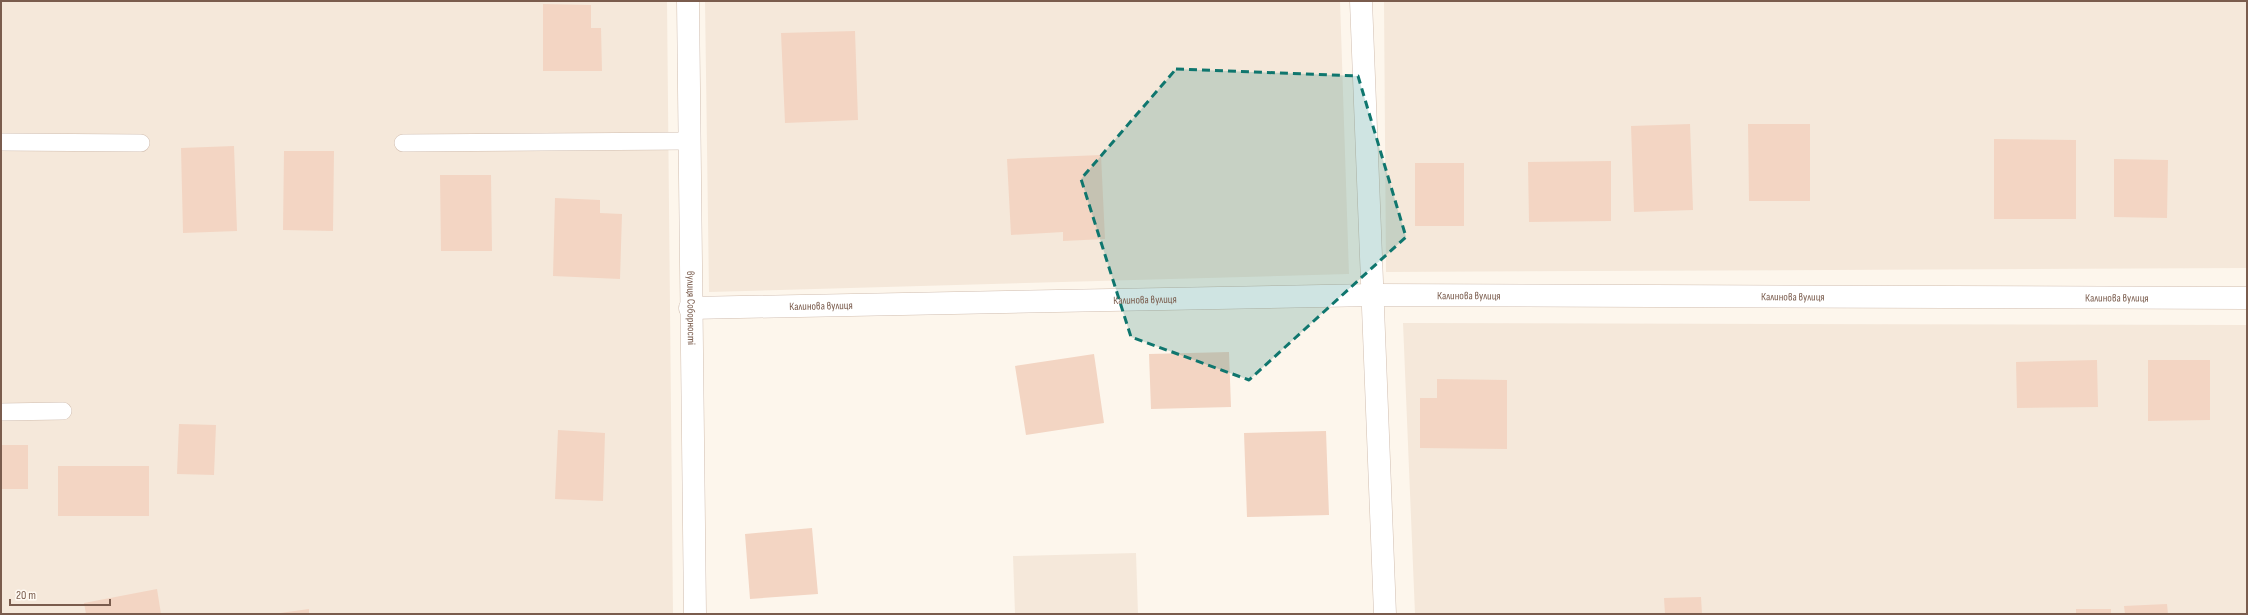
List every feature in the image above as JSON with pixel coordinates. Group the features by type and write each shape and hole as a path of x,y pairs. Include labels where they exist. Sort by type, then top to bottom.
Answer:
{"street":[{"name":"вулиця Соборності","path":"688,1 690,308 695,614"},
{"path":"1361,1 1385,614"},
{"name":"Калинова вулиця","path":"690,308 1373,295 2247,298"}],"lane":[{"path":"404,143 689,141"},
{"path":"1,142 141,143"},
{"path":"1,412 63,411"}],"highlighted area":[{"path":"1176,69 1358,76 1406,237 1249,380 1131,337 1081,179"}],"shaded area":[{"path":"1,1 667,1 673,614 1,614"},
{"path":"705,1 1340,1 1349,274 709,292"},
{"path":"1384,1 2247,1 2247,268 1386,272"},
{"path":"1403,323 2247,325 2247,614 1415,614"},
{"path":"1136,553 1138,614 1015,614 1013,556"}],"building":[{"path":"543,4 591,5 591,28 601,28 602,71 543,71"},
{"path":"855,31 858,120 785,123 781,33"},
{"path":"1690,124 1693,210 1634,212 1631,126"},
{"path":"1748,124 1810,124 1810,201 1749,201"},
{"path":"1994,139 2076,140 2076,219 1994,219"},
{"path":"234,146 237,231 183,233 181,148"},
{"path":"284,151 334,151 333,231 283,230"},
{"path":"1101,155 1105,239 1063,241 1063,232 1011,235 1007,159"},
{"path":"2114,159 2168,160 2167,218 2114,217"},
{"path":"1611,161 1611,221 1529,222 1528,162"},
{"path":"1415,163 1464,163 1464,226 1415,226"},
{"path":"440,175 491,175 492,251 441,251"},
{"path":"555,198 600,200 600,213 622,214 620,279 553,276"},
{"path":"1229,352 1231,407 1151,409 1149,354"},
{"path":"1094,354 1104,423 1026,435 1015,366"},
{"path":"2097,360 2098,407 2017,408 2016,362"},
{"path":"2148,360 2210,360 2210,420 2148,421"},
{"path":"1437,379 1507,380 1507,449 1420,448 1420,398 1437,398"},
{"path":"179,424 216,425 214,475 177,474"},
{"path":"558,430 605,433 603,501 555,499"},
{"path":"1326,431 1329,515 1247,517 1244,433"},
{"path":"1,445 28,445 28,489 1,489"},
{"path":"58,466 149,466 149,516 58,516"},
{"path":"812,528 818,594 750,599 745,534"},
{"path":"157,589 161,614 86,614 84,603"},
{"path":"1701,597 1702,614 1665,614 1664,598"},
{"path":"2167,604 2168,614 2125,614 2124,606"},
{"path":"309,609 309,614 280,614 280,613"},
{"path":"2076,609 2111,609 2111,614 2076,614"}]}
